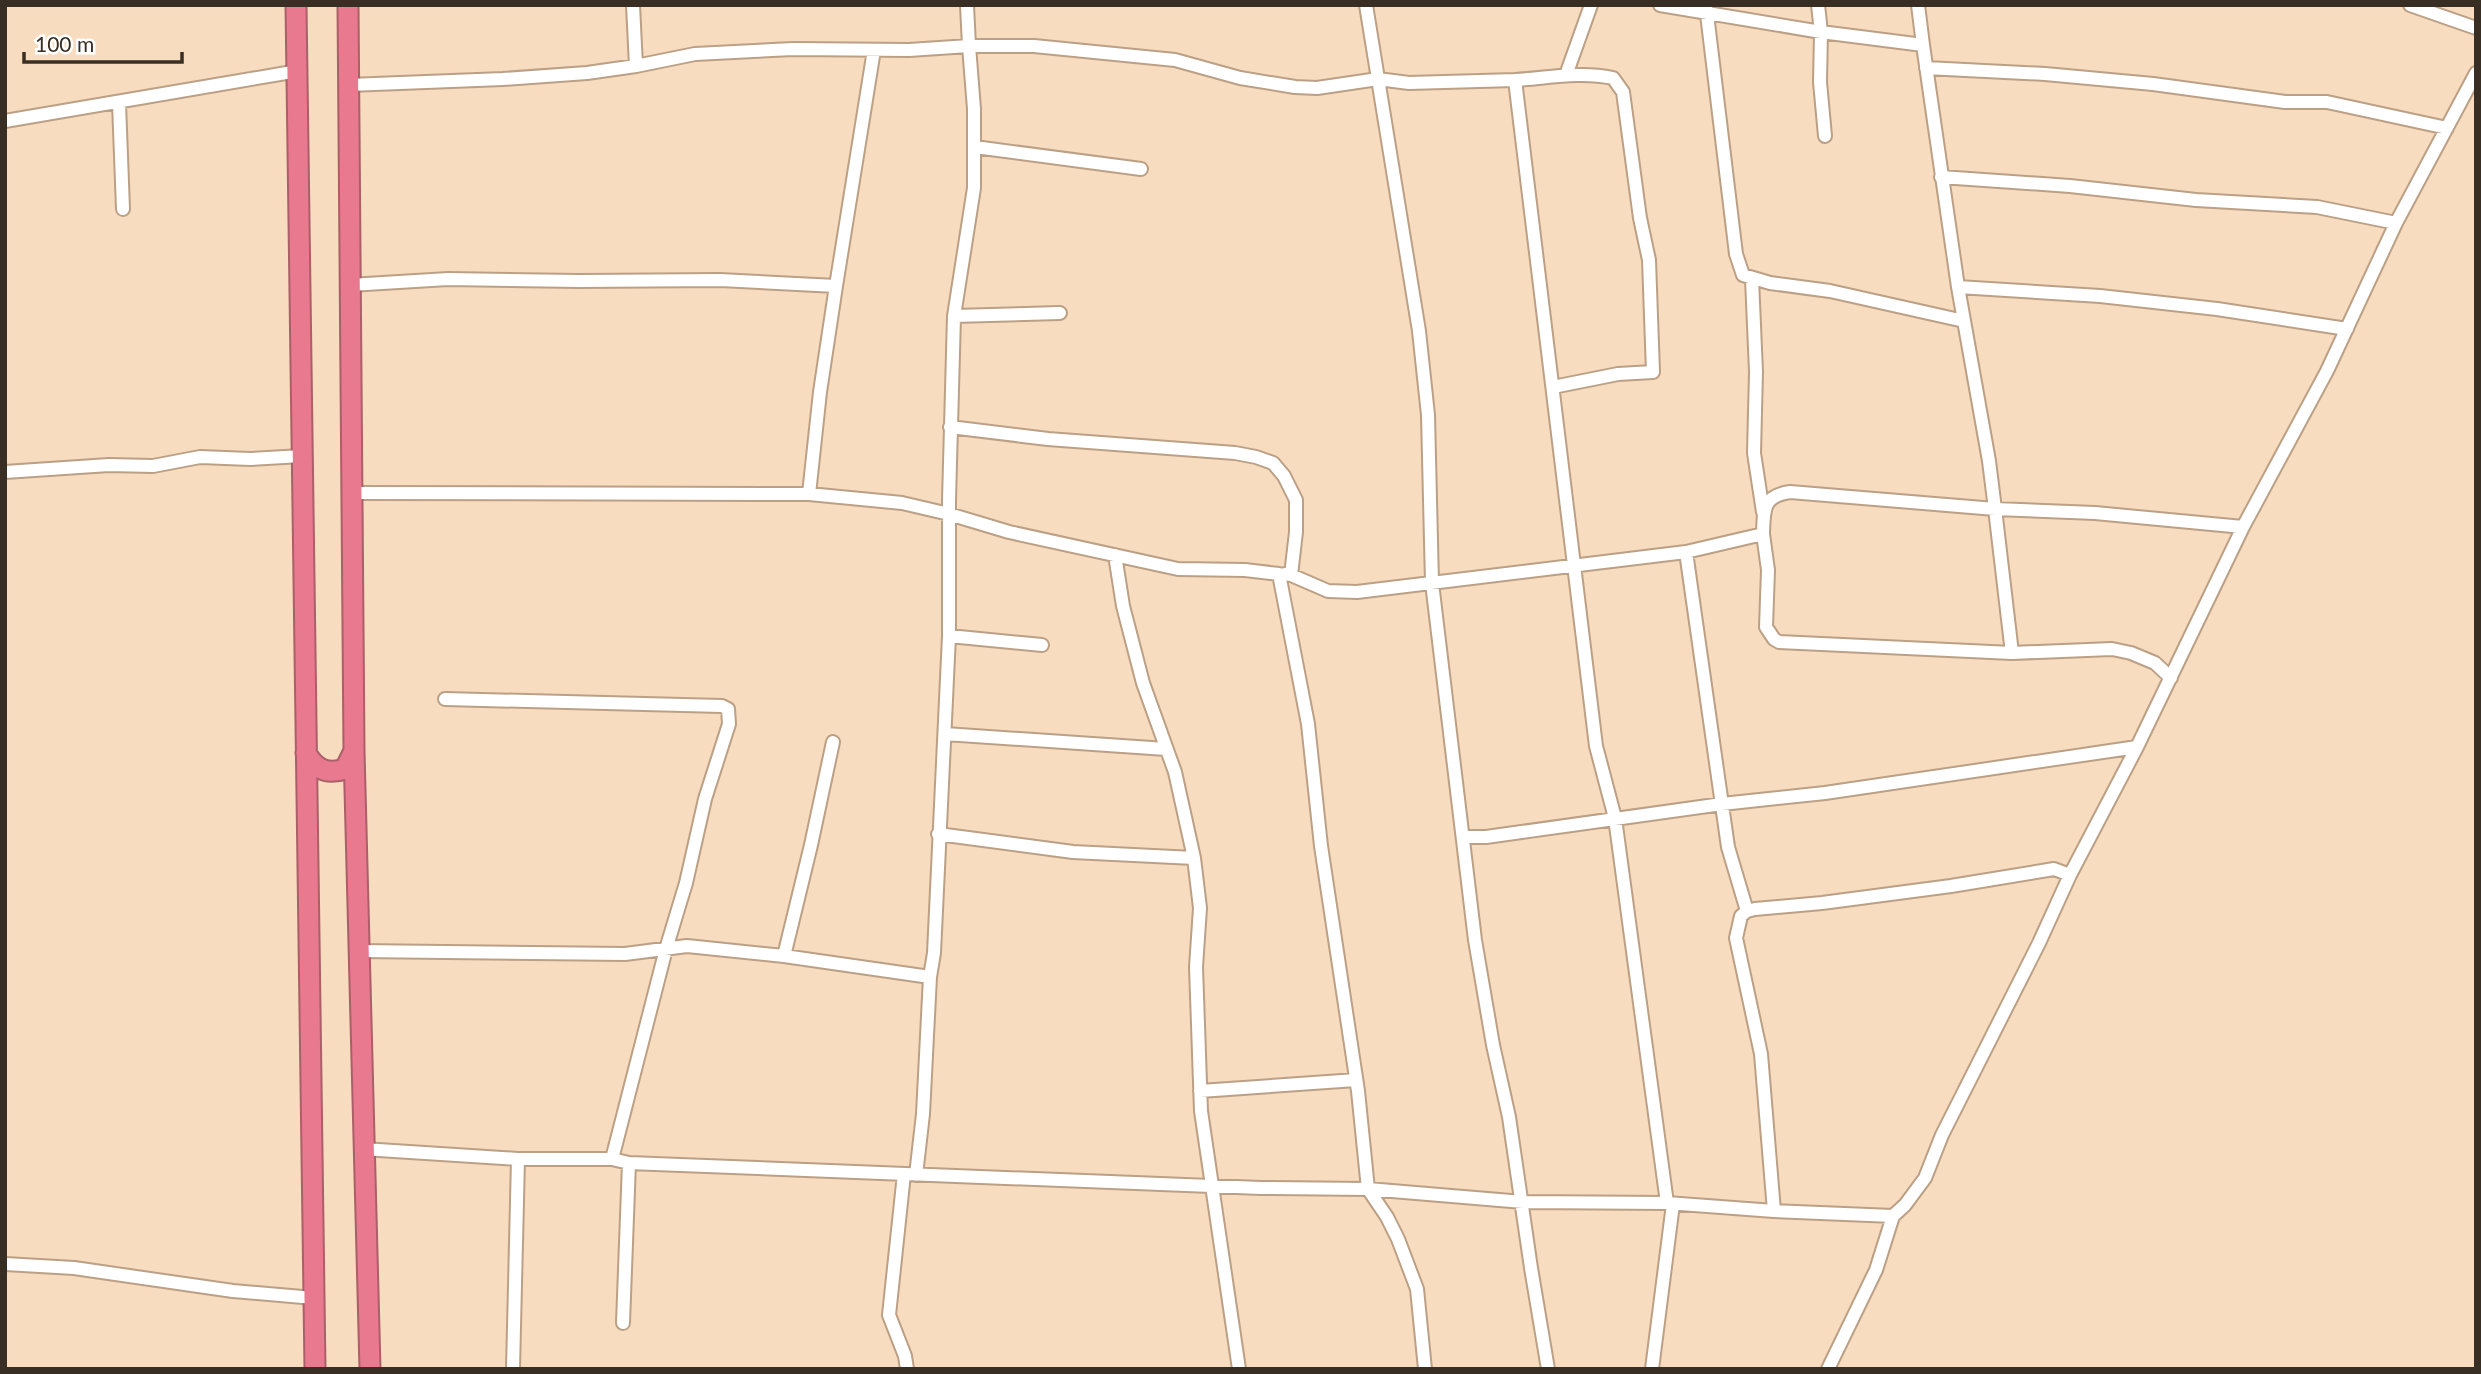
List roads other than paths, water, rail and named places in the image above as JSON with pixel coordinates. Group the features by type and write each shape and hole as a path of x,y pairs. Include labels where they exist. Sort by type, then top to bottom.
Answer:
{"highway":[{"path":"296,5 315,1369"},
{"path":"348,5 354,751 370,1369"},
{"path":"306,753 317,768 330,772 345,769 354,751"}],"street":[{"path":"633,5 636,66"},
{"path":"907,1369 905,1356 889,1315 925,1091 930,977 934,953 945,734 954,316 974,188 975,147 967,5"},
{"path":"1366,5 1419,331 1427,403 1432,583 1475,940 1493,1045 1510,1117 1548,1369"},
{"path":"1566,75 1591,5"},
{"path":"1660,5 1707,8 1821,32 1923,45"},
{"path":"1818,5 1821,32 1820,82 1825,136"},
{"path":"1918,5 1958,287 1989,461 2012,653"},
{"path":"2410,5 2476,28"},
{"path":"1707,8 1736,254 1743,275 1964,321"},
{"path":"349,85 587,73 695,54 793,49 909,50 969,46 1034,47 1175,60 1240,78 1296,87 1317,88 1378,79 1409,83 1515,80 1578,74 1613,78 1623,92 1640,218 1649,260 1653,372 1618,374 1553,387"},
{"path":"809,494 820,392 874,50"},
{"path":"1926,68 2153,83 2285,102 2327,102 2447,128"},
{"path":"5,121 298,71"},
{"path":"1828,1369 1876,1270 1893,1216 1925,1178 1942,1135 2039,943 2070,875 2137,747 2243,527 2347,329 2396,223 2476,73"},
{"path":"1515,80 1597,746 1615,818 1670,1203 1652,1369"},
{"path":"119,103 122,209"},
{"path":"975,147 1141,169"},
{"path":"1941,177 2070,186 2196,200 2318,207 2396,223"},
{"path":"350,285 448,278 720,280 836,286"},
{"path":"1752,279 1756,372 1754,453 1764,516 1763,534 1768,569 1766,627 1774,639 1779,642 1854,647 2012,653 2112,649 2155,663 2171,678"},
{"path":"1958,287 2100,296 2217,309 2347,329"},
{"path":"954,316 1059,313"},
{"path":"950,427 1048,439 1235,453 1273,463 1284,476 1296,500 1296,532 1285,574 1308,724 1321,846 1356,1080 1368,1189 1388,1217 1417,1289 1424,1369"},
{"path":"5,472 109,465 153,466 200,457 302,456"},
{"path":"1764,516 1769,500 1777,494 1790,492 1995,509 2095,513 2243,527"},
{"path":"351,494 809,494 876,499 949,514 1009,532 1178,569 1245,570 1285,574 1328,591 1357,592 1686,552 1763,534"},
{"path":"1686,552 1728,847 1747,911"},
{"path":"1115,555 1123,606 1133,645 1143,683 1175,772 1194,858 1200,908 1196,967 1201,1111 1239,1369"},
{"path":"948,635 1042,645"},
{"path":"445,699 722,706 728,709 729,724 705,799 686,883 612,1159"},
{"path":"945,734 1166,749"},
{"path":"784,956 833,742"},
{"path":"1463,837 1486,837 1722,804 1825,793 2137,747"},
{"path":"938,834 1073,852 1194,858"},
{"path":"1774,1211 1761,1054 1736,938 1737,926 1747,911 1951,886 2054,869 2070,875"},
{"path":"358,951 625,954 687,946 784,956 930,977"},
{"path":"1200,1091 1356,1080"},
{"path":"363,1149 518,1159 612,1159 629,1163 910,1175 1261,1188 1368,1189 1523,1202 1670,1203 1893,1216"},
{"path":"513,1369 518,1159"},
{"path":"623,1323 629,1163"},
{"path":"5,1264 74,1268 233,1291 314,1298"}]}
